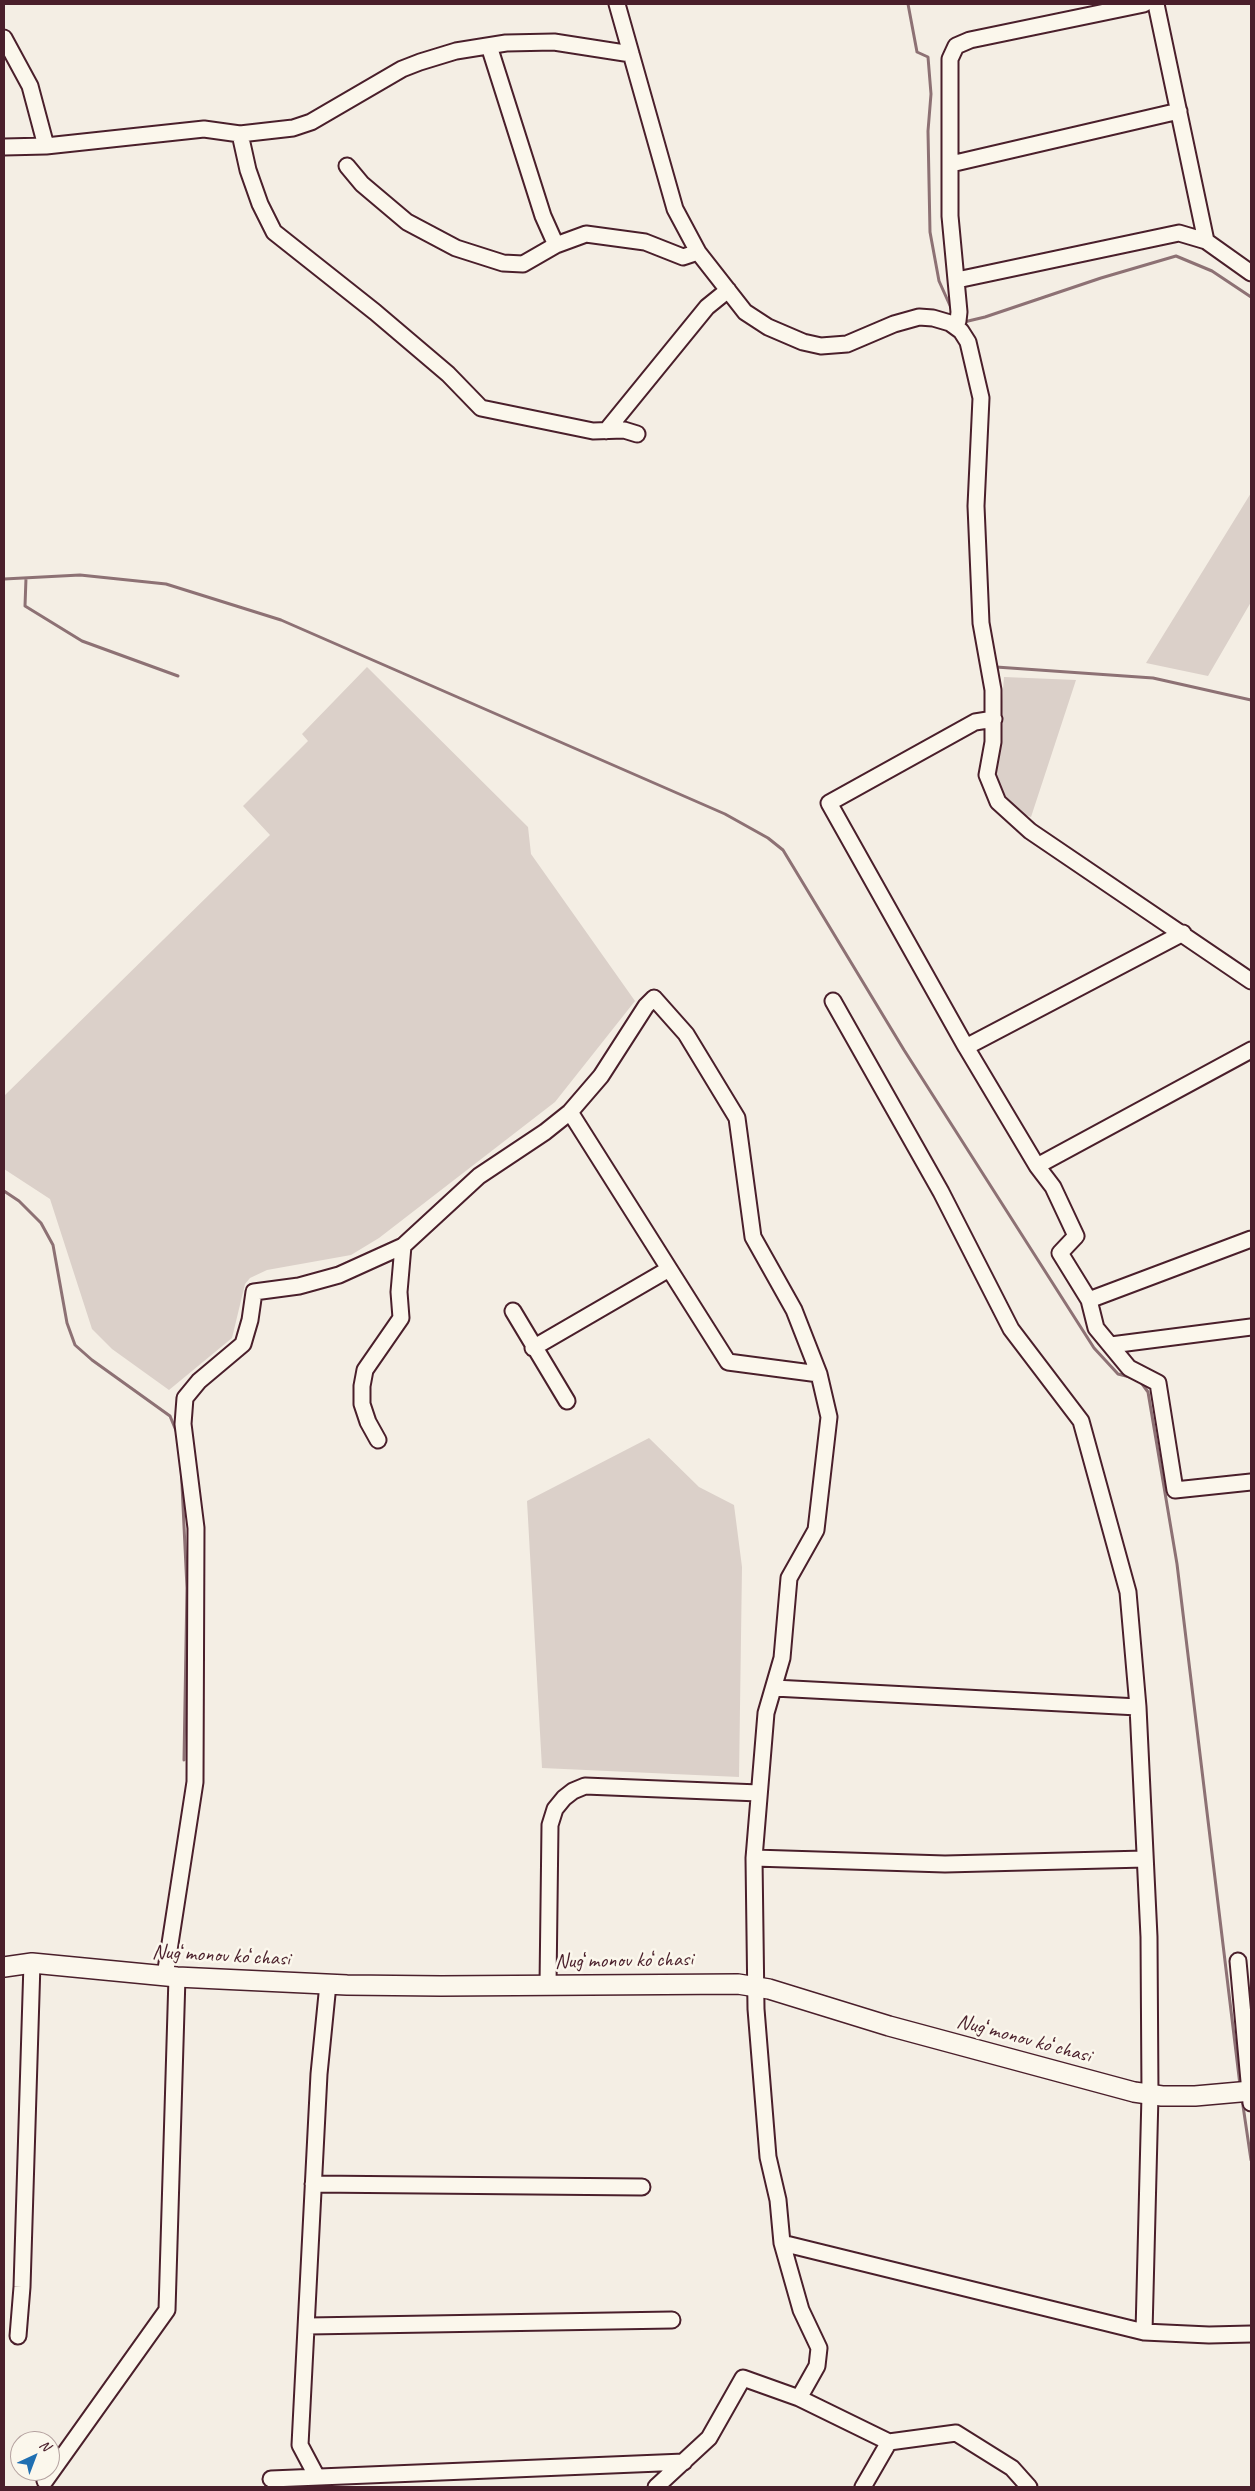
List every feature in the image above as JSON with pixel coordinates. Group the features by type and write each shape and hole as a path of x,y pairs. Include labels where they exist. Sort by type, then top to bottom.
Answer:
{"main road":[{"name":"Nugʻmonov koʻchasi","path":"4,1967 32,1963 171,1977 328,1984 441,1986 721,1983 754,1986 889,2026 1150,2095 1251,2095"}],"street":[{"path":"617,4 675,209 698,252 745,312 760,323 794,338 821,346 838,346 856,341 913,318 957,320"},
{"path":"1144,4 970,40 956,46 950,59 950,216 957,280 957,320 970,346 981,398 976,526 981,623 993,690 994,718 987,775 994,794 1004,810 1057,850 1183,933 1251,981"},
{"path":"1156,4 1206,241"},
{"path":"4,38 30,86 46,146"},
{"path":"4,147 46,146 204,129 240,134 302,126 402,69 438,56 506,43 554,42 631,54"},
{"path":"489,46 544,216 556,245"},
{"path":"951,164 1179,112"},
{"path":"240,134 248,170 260,204 274,232 376,312 448,374 481,408 593,431 624,430 637,434"},
{"path":"347,166 362,184 407,222 456,248 503,263 522,264 556,245 586,234 645,242 683,257 698,252"},
{"path":"957,280 1179,233 1206,241 1251,273"},
{"path":"606,431 707,307 728,290"},
{"path":"994,718 975,722 829,803 966,1047 1036,1166 1053,1187 1076,1236 1060,1253 1090,1300 1096,1328 1129,1368 1158,1383 1175,1490 1251,1482"},
{"path":"966,1047 1183,933"},
{"path":"60,2460 167,2310 171,1977 195,1782 196,1528 183,1424 186,1398 199,1381 244,1344 254,1292 299,1286 340,1274 403,1246 479,1176 545,1132 570,1112 601,1076 646,1006 654,998 686,1034 737,1118 753,1237 794,1310 819,1374 827,1403 829,1433 816,1530 789,1578 782,1658 766,1713 754,1858 754,1986 768,2158 778,2200 782,2243 802,2310 819,2348 817,2366 799,2398"},
{"path":"832,1001 941,1192 1011,1329 1082,1420 1128,1592 1138,1707 1149,1937 1150,2095 1144,2332"},
{"path":"1036,1166 1251,1050"},
{"path":"570,1112 728,1362 819,1374"},
{"path":"1090,1300 1251,1239"},
{"path":"378,1440 368,1422 362,1404 362,1386 365,1370 401,1318 399,1292 403,1246"},
{"path":"533,1348 669,1269"},
{"path":"513,1311 533,1348 567,1401"},
{"path":"1111,1345 1251,1327"},
{"path":"774,1688 1138,1707"},
{"path":"548,1985 550,1825 555,1809 564,1798 573,1791 586,1786 759,1793"},
{"path":"754,1858 945,1864 1145,1859"},
{"path":"1238,1961 1251,2095"},
{"path":"18,2336 22,2287 32,1963"},
{"path":"317,2477 300,2445 308,2326 319,2074 328,1984"},
{"path":"313,2184 642,2187"},
{"path":"782,2243 1144,2332 1209,2335 1251,2334"},
{"path":"308,2326 672,2320"},
{"path":"656,2487 709,2438 743,2378 799,2398 889,2442 956,2433 1012,2468 1029,2487"},
{"path":"863,2487 889,2442"},
{"path":"271,2479 684,2462"}],"shaded area":[{"path":"1251,493 1251,602 1208,676 1146,663"},
{"path":"367,667 528,827 531,854 635,1001 555,1102 379,1238 351,1255 267,1270 250,1278 245,1284 232,1338 169,1390 112,1349 92,1329 50,1199 4,1169 4,1096 270,835 243,806 308,741 302,734"},
{"path":"1004,677 1076,680 1031,817 1011,810 996,777"},
{"path":"649,1438 699,1487 734,1505 742,1567 739,1777 542,1768 527,1501"}],"waterway":[{"path":"908,4 917,52 928,57 931,94 928,131 930,232 939,281 952,310"},
{"path":"964,322 1176,256 1212,271 1251,297"},
{"path":"4,579 80,575 166,584 281,620 725,814 768,838 783,850 904,1050 1094,1348 1118,1374 1134,1378"},
{"path":"26,578 25,606 82,641 178,676"},
{"path":"996,667 1153,678 1251,700"},
{"path":"4,1191 19,1201 41,1223 53,1245 67,1323 75,1345 92,1360 170,1416 177,1433"},
{"path":"1140,1381 1148,1392 1177,1564 1240,2085"},
{"path":"181,1464 187,1588 184,1760"},
{"path":"1242,2099 1251,2160"}]}
